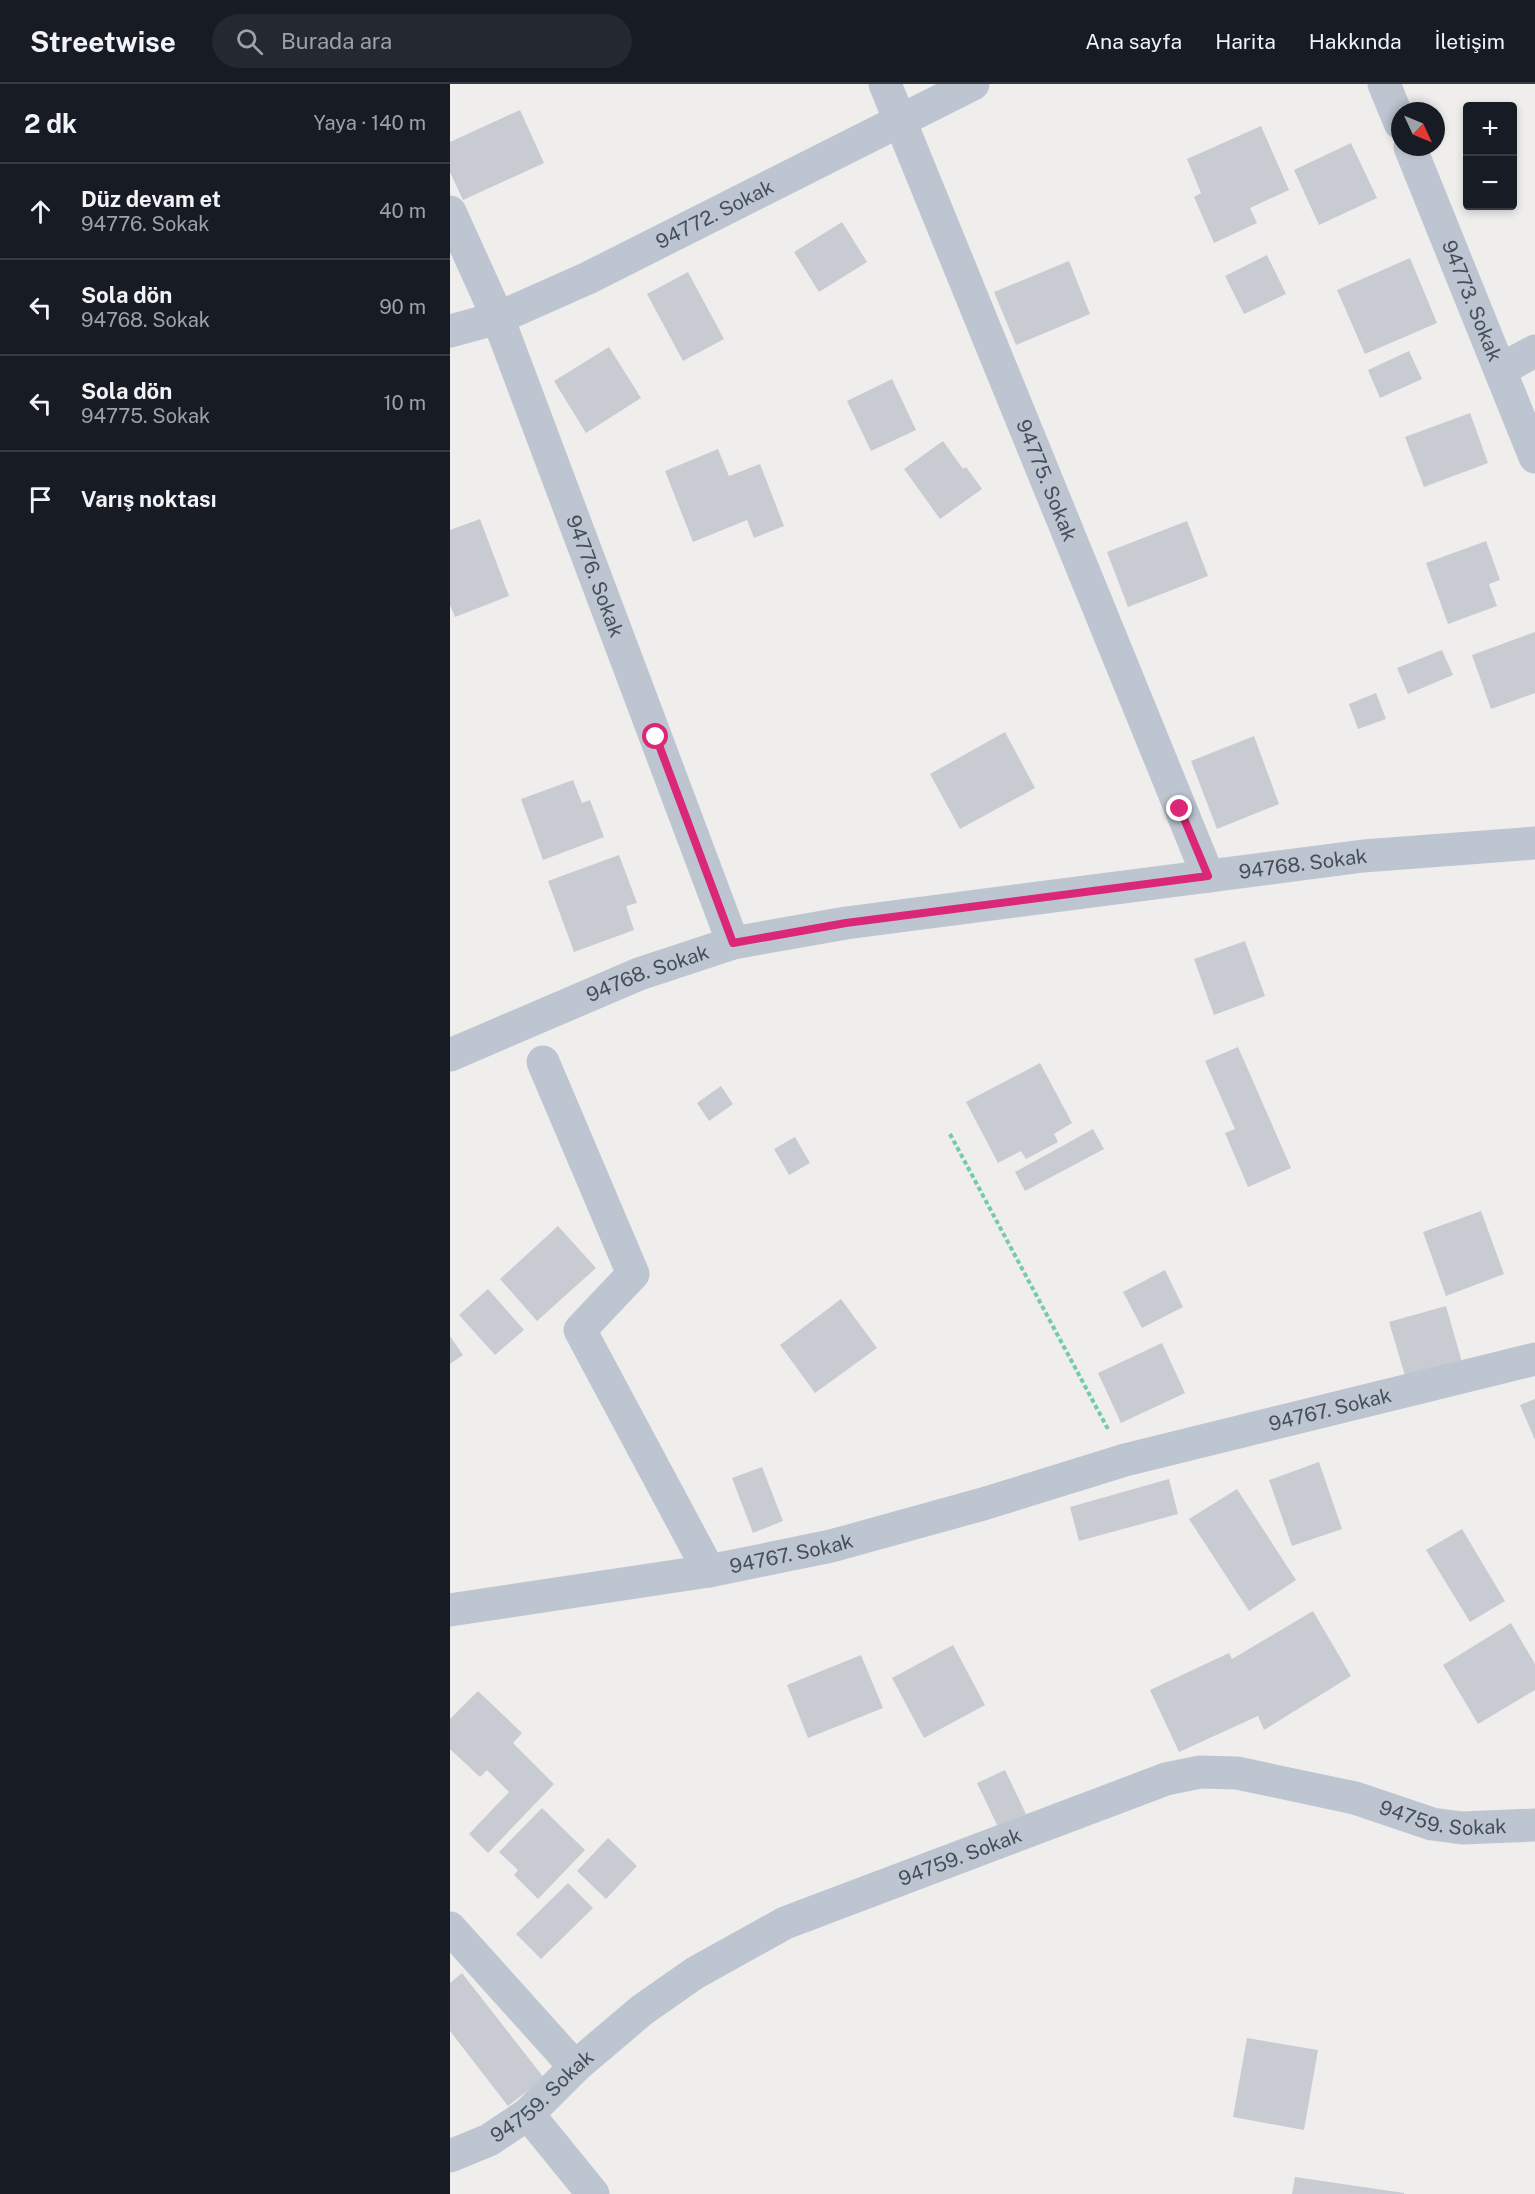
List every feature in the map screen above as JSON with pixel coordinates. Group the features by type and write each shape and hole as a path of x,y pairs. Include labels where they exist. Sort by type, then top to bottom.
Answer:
{"street":[{"name":"94775. Sokak","path":"885,84 1208,876"},
{"name":"94772. Sokak","path":"450,331 498,318 588,278 973,84"},
{"path":"1384,84 1391,102"},
{"name":"94773. Sokak","path":"1414,156 1535,457"},
{"name":"94776. Sokak","path":"450,212 498,318 733,943"},
{"path":"1500,370 1535,351"},
{"name":"94768. Sokak","path":"450,1055 639,974 733,943 846,923 1363,856 1535,843"},
{"path":"543,1062 633,1274 580,1330 710,1571"},
{"name":"94767. Sokak","path":"450,1610 710,1571 842,1543 983,1504 1125,1460 1535,1359"},
{"name":"94759. Sokak","path":"450,2156 489,2140 528,2114 575,2067 642,2010 695,1973 785,1923 1166,1779 1200,1772 1237,1773 1355,1798 1432,1824 1462,1828 1535,1825"},
{"path":"450,1928 575,2067"},
{"path":"528,2114 593,2194"}],"path":[{"path":"950,1134 1125,1460"}],"building":[{"path":"520,110 544,163 463,200 450,172 450,142"},
{"path":"1261,126 1289,190 1250,208 1257,223 1214,243 1194,197 1201,193 1187,159"},
{"path":"1351,143 1377,198 1319,225 1294,170"},
{"path":"842,222 867,262 819,292 794,252"},
{"path":"1267,255 1286,294 1244,314 1225,276"},
{"path":"1410,258 1437,323 1365,354 1337,290"},
{"path":"1069,261 1090,314 1016,345 994,292"},
{"path":"688,272 724,339 683,361 647,294"},
{"path":"609,347 641,398 586,433 554,381"},
{"path":"1409,351 1422,379 1380,398 1368,370"},
{"path":"892,379 916,430 871,451 847,401"},
{"path":"1470,413 1488,463 1424,487 1405,437"},
{"path":"943,441 963,469 966,467 982,489 940,519 904,469"},
{"path":"718,449 729,476 760,464 784,526 754,538 747,520 693,542 665,471"},
{"path":"480,519 509,596 455,617 450,605 450,530"},
{"path":"1187,521 1208,576 1128,607 1107,552"},
{"path":"1486,541 1500,580 1489,584 1497,606 1448,624 1426,563"},
{"path":"1535,632 1535,693 1491,709 1472,655"},
{"path":"1442,650 1453,675 1408,694 1397,668"},
{"path":"1376,693 1386,719 1358,729 1349,704"},
{"path":"1005,732 1035,788 960,829 930,774"},
{"path":"1254,736 1279,804 1217,829 1191,761"},
{"path":"573,780 582,803 590,800 604,837 543,860 521,799"},
{"path":"619,855 637,903 626,906 634,930 574,952 548,881"},
{"path":"1245,941 1265,996 1214,1015 1194,959"},
{"path":"1238,1047 1291,1168 1248,1187 1225,1133 1235,1129 1205,1061"},
{"path":"1040,1063 1072,1123 1054,1134 1058,1142 1026,1159 1021,1151 998,1163 966,1102"},
{"path":"721,1086 733,1104 709,1121 697,1103"},
{"path":"1093,1129 1104,1149 1025,1191 1015,1172"},
{"path":"795,1137 810,1163 789,1175 774,1149"},
{"path":"1481,1211 1504,1274 1446,1296 1423,1232"},
{"path":"558,1226 596,1268 537,1321 500,1279"},
{"path":"1165,1270 1183,1307 1142,1328 1123,1292"},
{"path":"488,1289 524,1330 495,1355 459,1315"},
{"path":"841,1299 877,1348 815,1393 780,1345"},
{"path":"1446,1306 1462,1362 1406,1379 1389,1322"},
{"path":"450,1336 463,1355 450,1364"},
{"path":"1162,1343 1185,1393 1121,1423 1098,1373"},
{"path":"1535,1399 1535,1440 1520,1405"},
{"path":"1319,1462 1342,1529 1292,1546 1269,1480"},
{"path":"762,1467 783,1521 753,1533 732,1478"},
{"path":"1169,1479 1178,1514 1079,1541 1070,1507"},
{"path":"1237,1489 1296,1580 1249,1611 1189,1519"},
{"path":"1462,1529 1505,1601 1470,1622 1426,1550"},
{"path":"1313,1611 1351,1676 1264,1730 1258,1716 1179,1752 1150,1690 1229,1653 1232,1659"},
{"path":"1511,1623 1535,1664 1535,1690 1478,1724 1443,1665"},
{"path":"953,1645 985,1705 924,1738 892,1678"},
{"path":"861,1655 883,1708 808,1738 787,1685"},
{"path":"478,1691 522,1733 513,1743 554,1784 488,1853 469,1834 509,1792 487,1770 480,1777 450,1749 450,1719"},
{"path":"1005,1770 1026,1814 998,1827 977,1783"},
{"path":"542,1808 585,1850 538,1899 514,1875 518,1870 499,1852"},
{"path":"608,1838 637,1866 606,1899 577,1871"},
{"path":"568,1883 593,1908 541,1959 516,1934"},
{"path":"462,1973 544,2078 508,2106 450,2031 450,1983"},
{"path":"1247,2038 1318,2050 1304,2130 1233,2117"},
{"path":"1295,2177 1404,2193 1404,2194 1292,2194"}],"route":[{"path":"656,737 733,943 846,923 1208,876 1180,809"}]}
